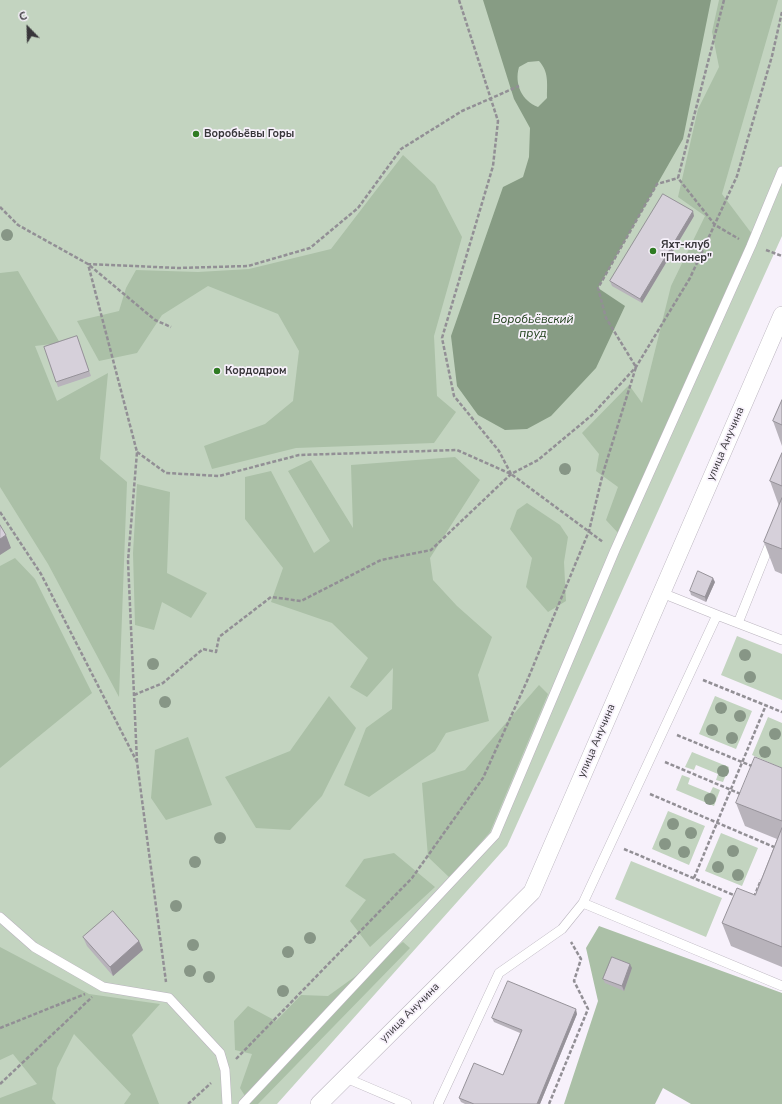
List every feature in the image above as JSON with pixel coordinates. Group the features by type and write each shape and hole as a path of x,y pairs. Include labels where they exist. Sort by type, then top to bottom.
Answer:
{"street":[{"name":"улица Анучина","path":"319,1104 532,892 782,315"}],"lane":[{"path":"243,1104 495,835 615,550 751,246 782,171"},
{"path":"738,623 773,536"},
{"path":"662,593 782,640"},
{"path":"438,1104 499,973 563,928 583,903 717,615"},
{"path":"583,903 782,986"},
{"path":"0,917 34,947 102,987 169,998 220,1053 225,1070 227,1104"},
{"path":"346,1078 407,1104"}],"path":[{"path":"459,0 498,121 493,166 442,338 454,396 499,451 511,474"},
{"path":"678,178 724,0"},
{"path":"134,695 163,683 203,649 216,652 219,637 271,597 301,601 381,560 431,550 511,474 538,460 592,415 636,367 690,278 737,176 772,56 782,12"},
{"path":"88,264 178,268 248,266 310,248 358,208 401,149 462,111 491,99 506,90 519,86"},
{"path":"678,178 714,225 751,246"},
{"path":"188,1104 225,1070 412,878 483,778 526,681 589,531 602,473 636,367 606,318 598,288 657,184 678,178"},
{"path":"0,208 18,225 88,264 155,320 171,327"},
{"path":"88,264 137,452 128,561 137,762 169,998"},
{"path":"137,452 166,473 219,476 299,455 457,450 511,474 615,550"},
{"path":"0,512 41,574 137,762"},
{"path":"690,674 782,712"},
{"path":"694,878 766,705"},
{"path":"664,729 756,767"},
{"path":"652,756 749,798"},
{"path":"637,788 775,846 772,853"},
{"path":"611,843 737,896"},
{"path":"752,903 763,874"},
{"path":"549,1104 588,1009 574,981 581,959 563,928"},
{"path":"0,1028 102,987"},
{"path":"0,1084 102,987"}],"shaded area":[{"path":"0,0 782,0 782,236 507,846 277,1104 0,1104"},
{"path":"719,0 778,0 722,194 752,234 619,534 606,520 618,487 596,471 599,454 582,433 629,385 642,403 671,286 705,216 678,197 698,109 719,67 712,32"},
{"path":"403,155 435,185 462,237 434,336 437,396 456,412 434,443 296,448 212,469 204,446 265,424 293,401 299,351 278,314 208,286 162,315 137,353 99,361 77,321 119,311 126,288 136,270 198,272 249,269 331,249"},
{"path":"18,271 60,343 35,346 57,401 108,373 100,459 127,482 119,697 48,564 0,487 0,273"},
{"path":"455,457 480,480 430,558 433,580 457,606 492,637 478,675 489,721 446,733 435,751 369,797 344,785 366,728 392,709 393,668 367,697 350,687 368,658 332,623 271,602 283,568 245,519 245,477 271,471 314,553 330,541 288,471 311,460 353,528 351,465"},
{"path":"137,484 170,492 167,573 207,593 191,618 162,602 154,630 135,625 133,553"},
{"path":"527,503 560,525 568,537 564,562 566,601 548,612 526,587 532,558 510,529 517,510"},
{"path":"15,558 35,579 92,693 0,768 0,566"},
{"path":"737,636 782,654 782,700 721,675"},
{"path":"539,685 548,694 490,832 450,878 428,857 422,783 465,770"},
{"path":"329,696 356,728 322,796 290,830 256,828 225,777 290,751"},
{"path":"715,696 752,711 736,749 699,734"},
{"path":"768,717 782,723 782,768 752,755"},
{"path":"188,737 212,805 166,820 151,798 155,750"},
{"path":"692,752 729,767 723,782 716,780 718,774 696,765 694,770 685,767"},
{"path":"682,775 690,778 688,784 710,793 713,787 720,790 714,806 676,790"},
{"path":"668,811 705,826 689,865 652,849"},
{"path":"721,833 758,848 742,886 705,871"},
{"path":"394,853 435,887 370,947 350,921 366,900 345,886 364,859"},
{"path":"631,861 722,898 706,937 615,899"},
{"path":"599,926 782,993 782,1104 691,1104 663,1088 655,1104 564,1104 598,1001 586,948"},
{"path":"403,942 410,948 258,1104 250,1104 240,1088 252,1054 235,1050 234,1021 248,1006 276,1021 301,995 328,996"},
{"path":"0,947 89,994 160,1004 132,1035 159,1104 124,1104 131,1094 74,1034 57,1068 52,1099 56,1104 0,1104 0,1098 37,1084 13,1054 0,1060"}],"water":[{"name":"Воробьёвский пруд","path":"483,0 711,0 683,139 598,288 625,306 596,368 551,416 527,429 505,430 478,415 457,386 451,336 503,187 523,177 529,157 530,128 514,99","holes":["539,61 547,78 547,98 538,107 528,101 521,91 518,73 519,67 528,62"]}],"building":[{"name":"Яхт-клуб \"Пионер\"","path":"663,194 693,211 640,299 610,281"},
{"path":"77,336 89,371 56,382 44,347"},
{"path":"782,400 782,425 773,421"},
{"path":"782,453 782,486 770,481"},
{"path":"782,498 782,549 764,542"},
{"path":"0,525 6,535 0,539"},
{"path":"698,571 713,578 705,597 690,591"},
{"path":"755,757 782,768 782,821 736,803"},
{"path":"782,828 782,947 722,923 737,888 755,895"},
{"path":"113,911 139,941 110,967 83,937"},
{"path":"612,957 630,964 622,986 603,979"},
{"path":"508,981 576,1009 537,1104 474,1104 459,1098 474,1063 503,1075 522,1030 492,1018"}],"place":[{"name":"Воробьёвы Горы","path":"196,134"},
{"name":"Яхт-клуб \"Пионер\"","path":"653,251"},
{"name":"Кордодром","path":"217,371"}]}
